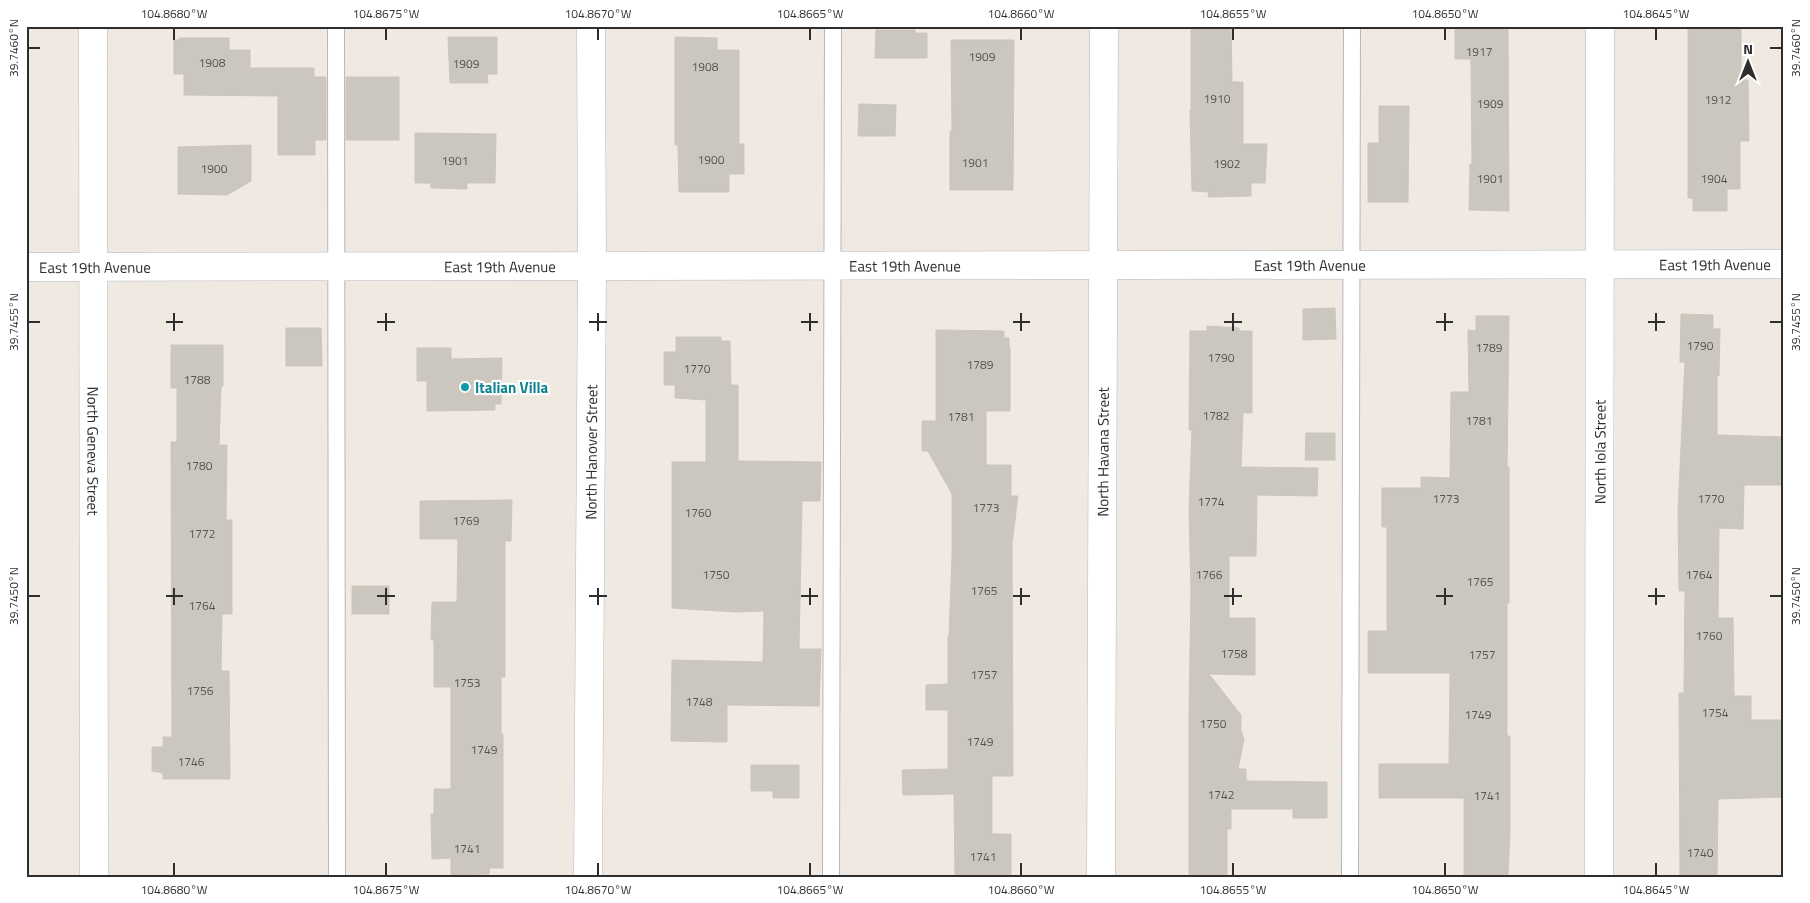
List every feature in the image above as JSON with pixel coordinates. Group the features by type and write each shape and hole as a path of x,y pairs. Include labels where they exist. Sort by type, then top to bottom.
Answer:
{"street":[{"name":"North Geneva Street","path":"93,26 94,877"},
{"name":"North Hanover Street","path":"588,877 592,266 591,26"},
{"name":"North Havana Street","path":"1101,877 1104,26"},
{"name":"North Iola Street","path":"1599,877 1600,26"},
{"name":"East 19th Avenue","path":"26,267 1784,264"}],"lane":[{"path":"336,26 337,877"},
{"path":"831,877 832,26"},
{"path":"1350,877 1352,26"}],"building":[{"path":"1191,26 1231,26 1232,82 1243,82 1243,144 1267,144 1265,183 1251,183 1251,196 1208,197 1209,192 1192,191 1190,110"},
{"path":"1455,26 1508,26 1509,211 1469,210 1470,164 1472,164 1471,59 1455,59"},
{"path":"1688,26 1741,26 1741,80 1748,80 1749,141 1740,141 1740,189 1727,189 1727,211 1693,211 1693,198 1688,198"},
{"path":"876,30 915,30 915,33 927,33 927,58 875,58"},
{"path":"448,37 497,37 497,74 487,74 488,83 450,83"},
{"path":"675,37 717,38 717,50 739,50 739,144 744,144 744,174 729,174 729,192 679,192 678,145 675,145"},
{"path":"179,38 229,38 229,50 250,50 250,68 314,68 314,77 326,77 326,140 315,140 315,155 278,155 278,96 184,95 184,74 174,74 174,40 179,40"},
{"path":"951,40 1014,40 1013,190 950,190 950,131 952,131"},
{"path":"346,77 399,77 399,140 346,140"},
{"path":"859,104 896,105 895,136 858,136"},
{"path":"1379,106 1409,106 1408,202 1368,202 1368,143 1379,143"},
{"path":"415,133 496,134 495,183 467,183 467,189 431,188 431,183 415,183"},
{"path":"251,145 251,181 227,195 178,194 178,147"},
{"path":"1335,308 1336,339 1303,340 1303,309"},
{"path":"1681,314 1713,315 1713,329 1720,329 1719,376 1717,376 1717,435 1784,437 1784,485 1744,485 1743,529 1719,528 1718,618 1733,618 1734,696 1751,696 1751,720 1784,720 1784,797 1718,799 1717,877 1680,877 1679,693 1684,693 1685,591 1679,591 1678,510 1685,362 1680,362"},
{"path":"1476,316 1509,316 1507,736 1510,736 1510,831 1508,877 1464,877 1464,798 1379,798 1379,764 1449,764 1450,673 1368,673 1368,631 1387,631 1387,527 1382,527 1382,488 1421,488 1421,477 1450,478 1451,392 1469,392 1468,330 1476,331"},
{"path":"1207,326 1239,328 1239,331 1252,331 1252,413 1243,413 1241,467 1318,468 1317,496 1257,495 1256,556 1229,556 1229,618 1255,618 1255,675 1209,674 1241,715 1241,731 1244,739 1238,769 1246,769 1246,781 1327,782 1327,818 1293,818 1293,809 1231,809 1231,829 1227,829 1227,877 1189,877 1191,591 1189,510 1192,430 1189,430 1190,331 1207,331"},
{"path":"286,328 321,328 322,366 286,366"},
{"path":"936,330 1004,331 1004,338 1009,338 1010,411 986,411 986,465 1011,465 1011,496 1018,496 1012,544 1013,776 992,776 992,834 1011,834 1011,877 955,877 954,794 903,795 902,770 948,769 948,710 926,710 926,685 948,684 952,556 952,494 928,451 922,451 922,421 936,421"},
{"path":"676,337 721,337 721,341 730,341 731,385 738,385 738,461 821,462 820,501 802,501 799,649 821,649 819,706 727,705 727,742 671,741 672,660 763,662 764,611 736,612 672,608 672,462 706,462 706,400 675,398 675,385 664,385 664,352 676,352"},
{"path":"171,345 223,345 223,386 221,386 219,445 227,445 226,520 232,520 232,614 222,614 221,671 229,671 230,779 163,779 163,773 152,771 152,747 163,747 163,737 172,737 171,442 177,442 177,388 171,388"},
{"name":"Italian Villa","path":"417,348 451,348 451,359 502,358 501,404 495,404 495,410 427,411 427,381 417,381"},
{"path":"1306,433 1335,433 1335,460 1305,460"},
{"path":"512,500 511,541 505,541 505,677 501,677 503,868 490,868 489,874 451,875 451,858 432,859 431,814 434,814 434,789 451,789 451,687 434,687 434,640 431,640 432,602 457,602 458,539 420,539 420,501"},
{"path":"352,586 389,586 389,614 352,614"},
{"path":"751,765 799,765 799,798 773,798 773,791 751,791"}],"place":[{"name":"Italian Villa","path":"465,387"}]}
